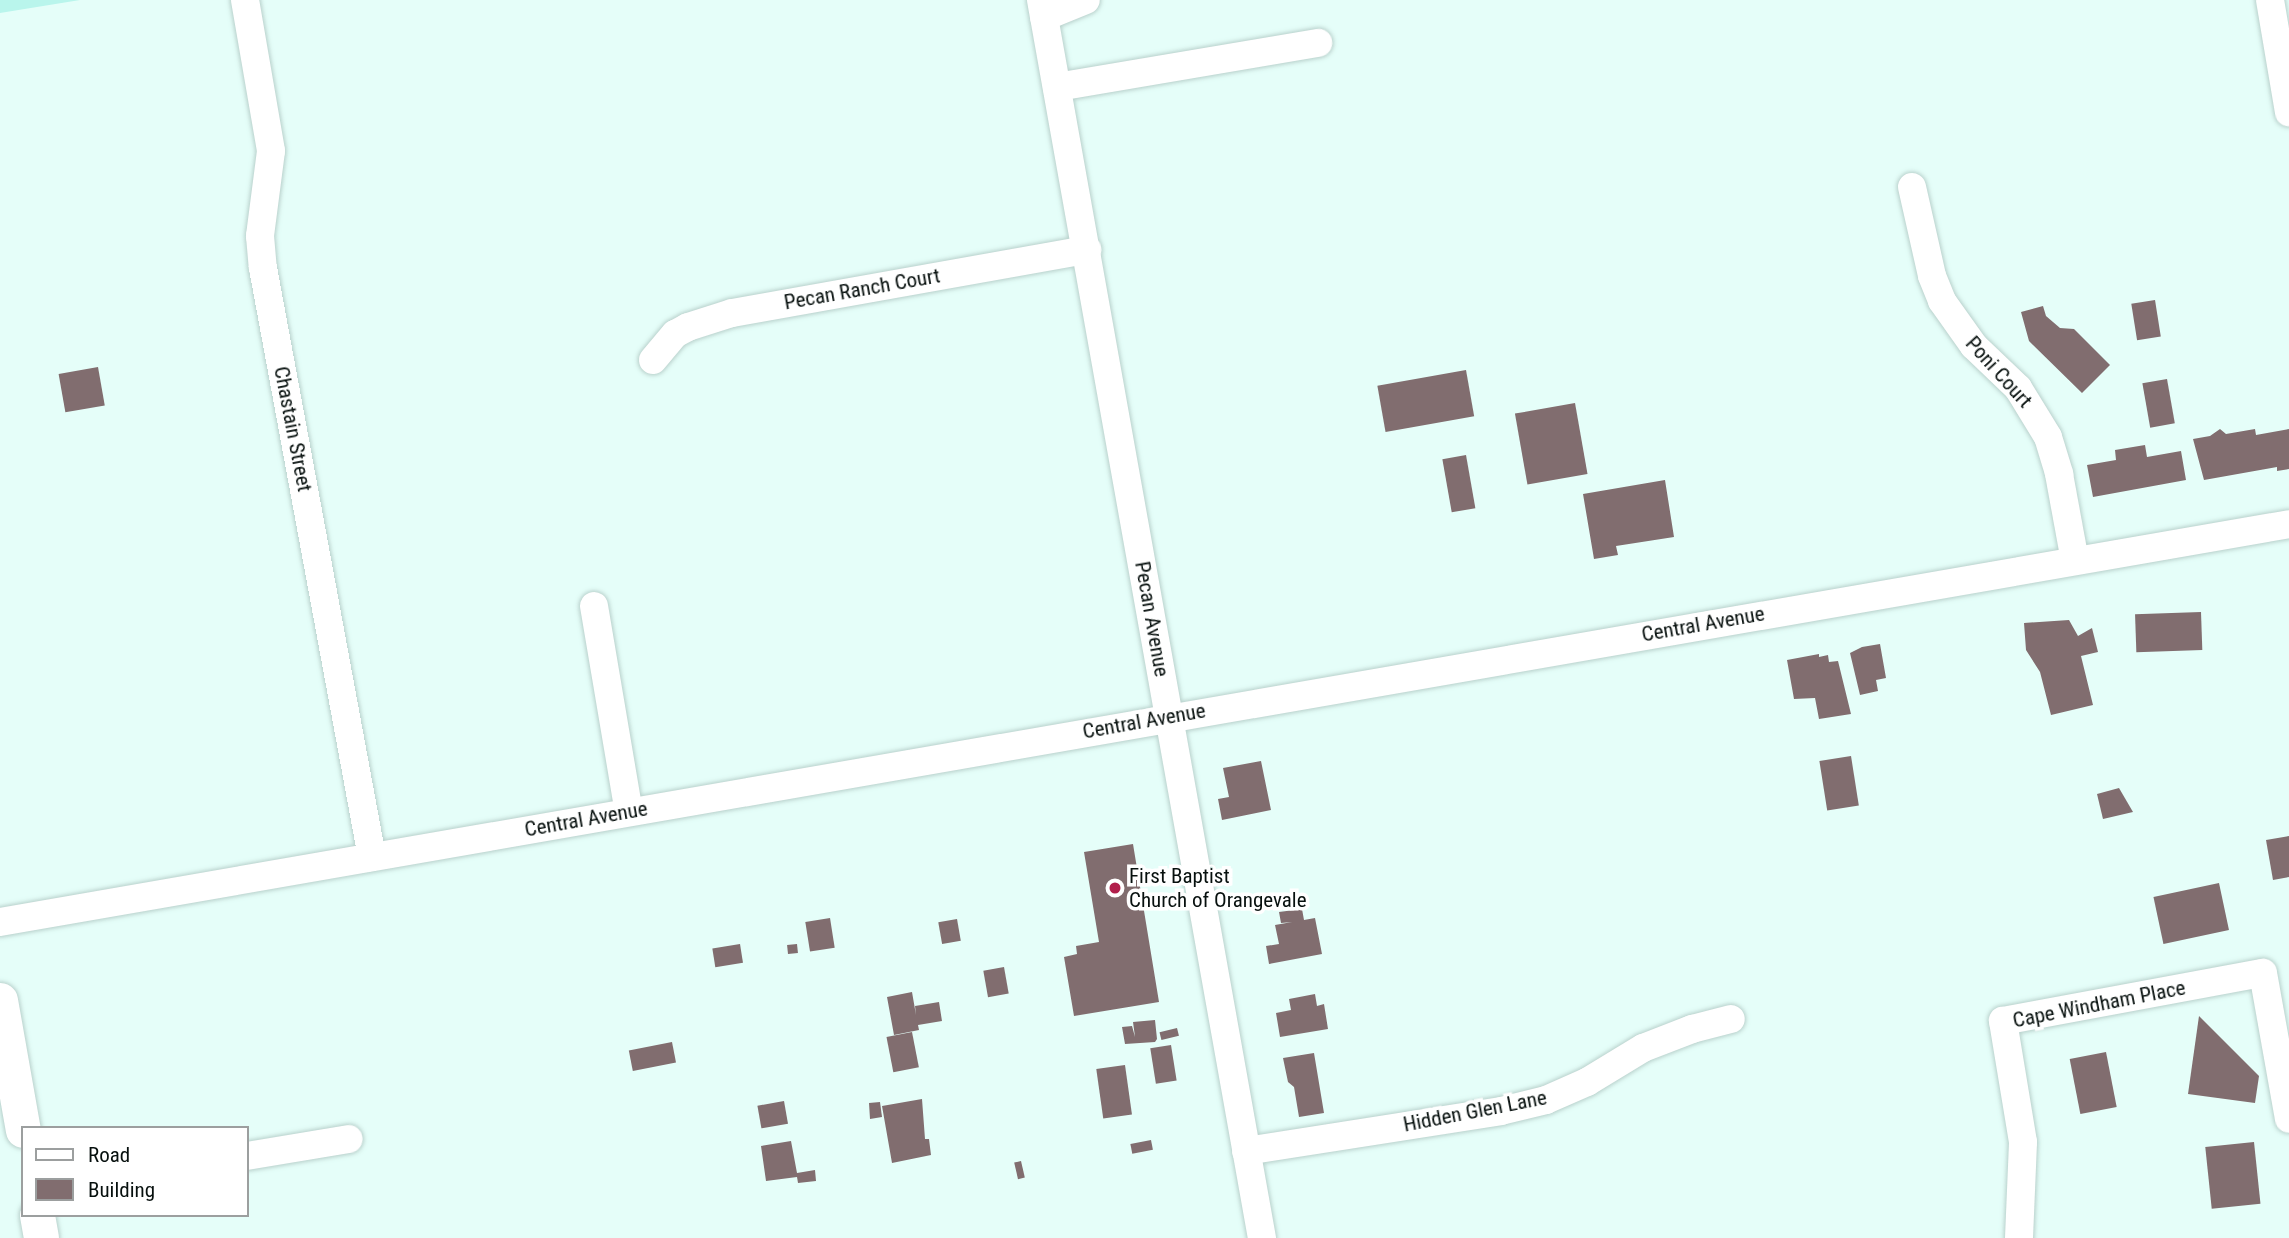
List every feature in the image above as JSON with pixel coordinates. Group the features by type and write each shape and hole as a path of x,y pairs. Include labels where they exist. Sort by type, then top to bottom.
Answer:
{"main road":[{"path":"0,1000 22,1126"},
{"path":"37,1217 41,1238"}],"street":[{"name":"Chastain Street","path":"245,0 271,151 260,236 263,268 372,857"},
{"path":"1043,8 1086,0"},
{"path":"2270,0 2289,112"},
{"name":"Pecan Avenue","path":"1043,8 1262,1238"},
{"path":"1057,87 1318,43"},
{"name":"Poni Court","path":"1912,187 1932,276 1942,301 1974,346 2018,388 2048,437 2059,474 2075,561"},
{"name":"Pecan Ranch Court","path":"653,360 675,334 732,313 1087,250"},
{"name":"Central Avenue","path":"0,922 2289,524"},
{"path":"594,606 629,812"},
{"name":"Cape Windham Place","path":"2019,1238 2023,1142 2003,1021 2263,973 2289,1119"},
{"name":"Hidden Glen Lane","path":"1246,1152 1501,1111 1546,1100 1587,1082 1643,1048 1731,1019"},
{"path":"248,1156 349,1139"}],"shaded area":[{"path":"0,0 80,0 0,13"}],"building":[{"path":"2155,300 2161,337 2137,340 2131,304"},
{"path":"2043,306 2046,316 2060,328 2074,329 2110,365 2082,393 2029,341 2021,312"},
{"path":"98,367 105,405 65,412 59,374"},
{"path":"1466,370 1474,416 1386,432 1377,386"},
{"path":"2167,379 2175,423 2150,428 2142,383"},
{"path":"1575,403 1588,474 1527,484 1515,414"},
{"path":"2220,429 2226,434 2255,429 2256,435 2289,429 2289,469 2277,471 2277,467 2204,480 2193,439 2210,436"},
{"path":"2145,445 2147,457 2181,451 2186,480 2093,497 2087,465 2116,460 2115,450"},
{"path":"1466,455 1475,508 1452,512 1442,459"},
{"path":"1665,480 1674,537 1616,546 1618,555 1594,559 1583,494"},
{"path":"2201,612 2202,650 2136,652 2135,614"},
{"path":"2069,620 2078,636 2092,628 2098,652 2081,656 2093,705 2051,715 2040,672 2026,650 2024,623"},
{"path":"1880,644 1886,678 1876,680 1878,691 1860,695 1850,653 1862,647"},
{"path":"1819,654 1819,657 1828,655 1829,662 1838,661 1851,714 1819,719 1815,698 1794,699 1787,660"},
{"path":"1851,756 1859,805 1827,810 1819,761"},
{"path":"1261,761 1271,810 1222,820 1218,799 1229,797 1223,768"},
{"path":"2119,788 2133,812 2103,819 2097,794"},
{"path":"2289,836 2289,877 2273,880 2266,840"},
{"path":"1133,844 1159,1002 1074,1016 1064,957 1077,954 1076,946 1099,942 1084,852"},
{"path":"2219,883 2229,930 2163,944 2153,897"},
{"path":"1302,909 1304,920 1315,918 1322,954 1269,964 1266,946 1279,944 1275,925 1292,922 1281,923 1279,912"},
{"path":"830,918 835,948 810,952 805,922"},
{"path":"957,919 961,941 942,944 938,922"},
{"path":"740,944 743,963 715,967 712,948"},
{"path":"797,944 798,953 788,954 787,945"},
{"path":"1004,967 1009,994 988,997 983,971"},
{"path":"912,992 916,1015 915,1006 939,1002 942,1021 918,1025 919,1030 894,1035 887,997"},
{"path":"1315,994 1317,1006 1324,1004 1328,1029 1280,1037 1276,1013 1291,1010 1289,999"},
{"path":"2199,1016 2259,1076 2255,1103 2188,1094"},
{"path":"1155,1020 1155,1042 1125,1044 1122,1027 1132,1026 1135,1037 1133,1022"},
{"path":"1177,1028 1179,1036 1161,1040 1160,1032"},
{"path":"912,1032 919,1067 893,1072 886,1037"},
{"path":"672,1042 676,1063 633,1071 629,1050"},
{"path":"1171,1045 1177,1081 1156,1084 1150,1048"},
{"path":"2106,1052 2117,1107 2080,1114 2070,1059"},
{"path":"1314,1053 1324,1113 1299,1117 1294,1087 1288,1082 1283,1058"},
{"path":"1125,1065 1132,1115 1103,1119 1096,1069"},
{"path":"922,1099 925,1139 929,1139 931,1155 892,1163 882,1106"},
{"path":"784,1101 788,1124 761,1128 757,1106"},
{"path":"880,1102 882,1117 870,1119 869,1103"},
{"path":"1151,1140 1153,1150 1132,1154 1130,1144"},
{"path":"791,1141 797,1173 815,1170 816,1181 798,1183 797,1177 766,1181 761,1146"},
{"path":"2254,1142 2260,1204 2212,1209 2205,1147"},
{"path":"1021,1161 1025,1178 1018,1179 1014,1163"}],"place":[{"name":"First Baptist Church of Orangevale","path":"1115,888"}]}
